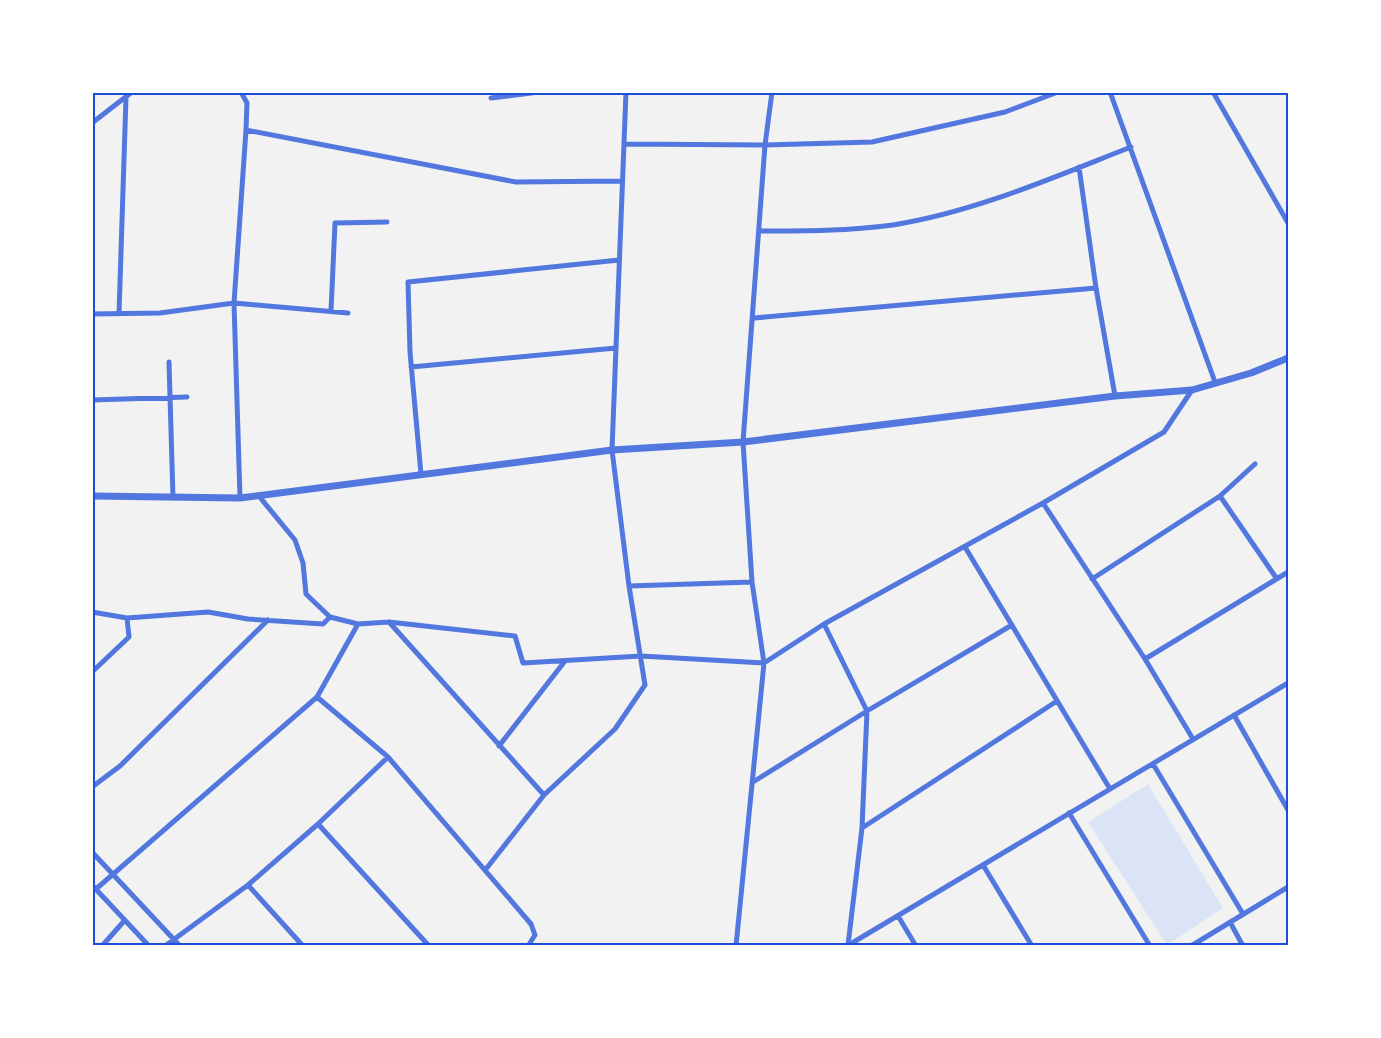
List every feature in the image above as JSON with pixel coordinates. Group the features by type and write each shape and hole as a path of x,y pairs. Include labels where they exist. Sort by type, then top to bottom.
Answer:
{"street":[{"path":"92,123 132,92"},
{"path":"240,498 234,302 247,102 241,92"},
{"path":"491,98 539,92"},
{"path":"486,869 544,795 615,729 644,685 642,656 630,586 612,450 626,92"},
{"path":"736,946 754,782 764,663 752,582 744,442 766,145 772,92"},
{"path":"624,144 766,145 872,142 1005,112 1058,92"},
{"path":"1110,92 1215,382"},
{"path":"1213,92 1288,223"},
{"path":"119,314 126,97"},
{"path":"246,130 516,182 622,181"},
{"path":"760,231 823,230 893,225 985,201 1131,147"},
{"path":"1079,167 1096,288 1115,396"},
{"path":"331,312 335,223 387,222"},
{"path":"421,474 411,367 408,282 619,260"},
{"path":"754,318 1096,288"},
{"path":"92,314 160,313 234,302 348,313"},
{"path":"411,367 616,348"},
{"path":"92,496 240,498 612,450 744,442 1115,396 1192,390 1251,372 1288,358"},
{"path":"169,362 174,498"},
{"path":"258,495 295,540 303,563 306,594 330,617 358,624 389,622 515,636 523,663 642,656 764,663 824,624 1043,503 1164,432 1192,390"},
{"path":"92,400 187,397"},
{"path":"1092,579 1220,496 1255,464"},
{"path":"1220,496 1277,579"},
{"path":"1043,503 1144,659 1193,739"},
{"path":"965,547 1110,789"},
{"path":"1144,659 1288,572"},
{"path":"630,586 752,582"},
{"path":"92,612 127,618 208,612 268,620 323,624 330,617"},
{"path":"92,672 129,637 127,618"},
{"path":"92,787 120,766 268,620"},
{"path":"389,622 544,795"},
{"path":"149,946 94,887 113,874 317,697 358,624"},
{"path":"824,624 867,711 862,828 848,945"},
{"path":"754,782 867,711 1012,625"},
{"path":"499,746 565,661"},
{"path":"848,945 1288,682"},
{"path":"317,697 388,757 486,869 531,924 535,935 528,946"},
{"path":"862,828 1058,701"},
{"path":"1234,715 1288,810"},
{"path":"165,946 248,885 318,824 388,757"},
{"path":"1153,764 1243,914"},
{"path":"1069,813 1150,946"},
{"path":"318,824 429,946"},
{"path":"92,852 180,946"},
{"path":"983,865 1032,946"},
{"path":"248,885 303,946"},
{"path":"1191,946 1288,887"},
{"path":"898,916 916,946"},
{"path":"102,946 125,920"},
{"path":"1230,922 1243,946"}],"shaded area":[{"path":"1148,784 1223,908 1167,945 1088,822"}]}
